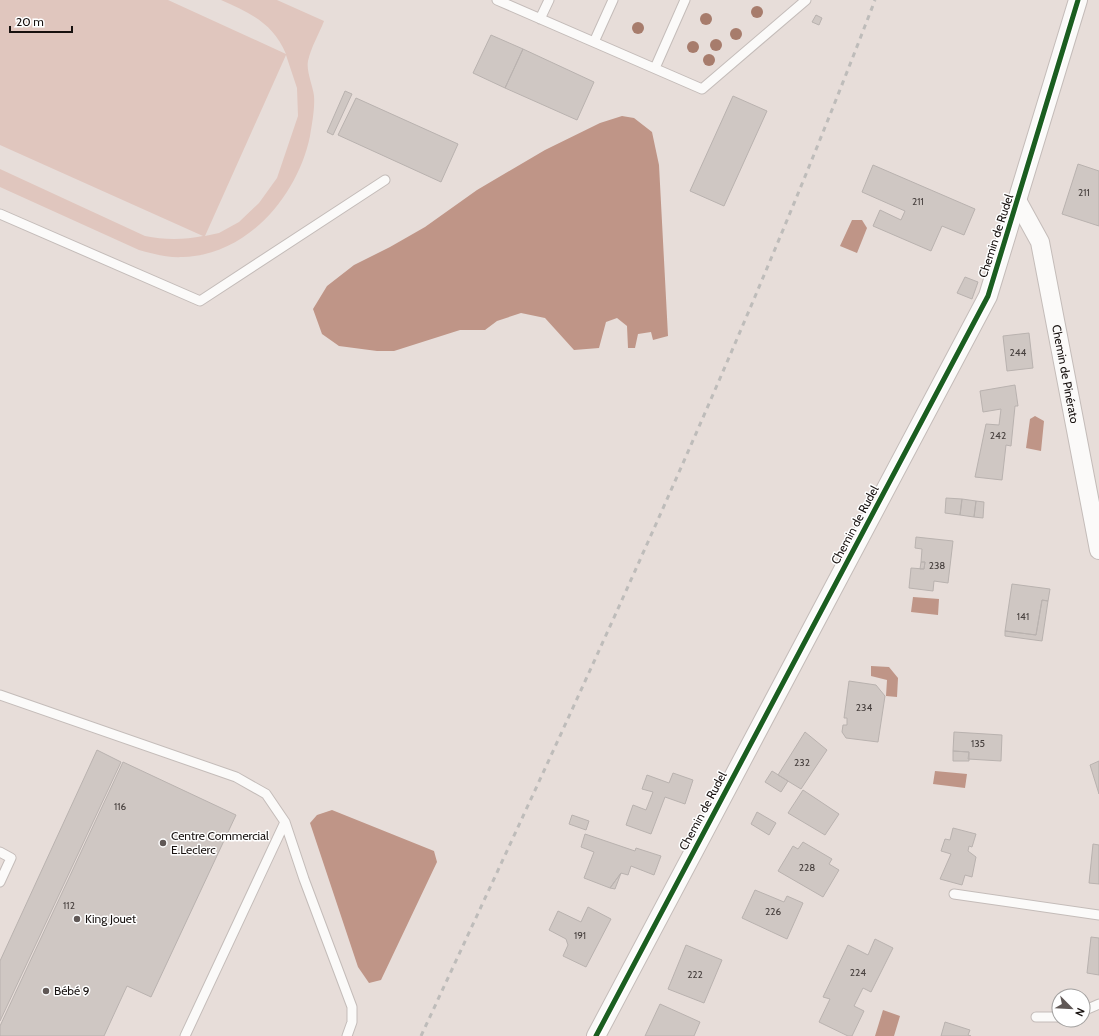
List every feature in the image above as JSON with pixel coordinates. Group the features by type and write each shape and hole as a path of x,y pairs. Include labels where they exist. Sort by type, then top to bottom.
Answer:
{"street":[{"name":"Chemin de Rudel","path":"596,1036 988,296 1018,202 1078,0"},
{"name":"Chemin de Pinérato","path":"1018,202 1040,242 1096,520 1099,550"}],"lane":[{"path":"497,0 702,89 806,0"},
{"path":"540,19 548,0"},
{"path":"594,42 613,0"},
{"path":"655,68 684,0"},
{"path":"0,214 200,301 385,180"},
{"path":"0,695 236,777 266,794 285,822 304,879 352,1007 352,1022 347,1036"},
{"path":"185,1036 285,822"},
{"path":"0,852 11,858 0,882"},
{"path":"954,894 1099,916"},
{"path":"1036,1017 1051,1017"}],"shaded area":[{"path":"0,0 168,0 286,54 281,43 260,20 221,0 277,0 324,21 308,61 308,69 314,96 314,106 310,136 304,158 294,180 282,200 266,218 249,233 229,246 207,254 183,257 166,256 139,250 0,187 0,169 145,236 174,239 203,236 0,145","holes":["286,55 297,88 298,116 277,178 259,203 239,222 219,233 205,236"]},
{"path":"622,116 634,118 652,132 659,165 668,336 653,340 651,332 638,334 635,348 628,348 627,326 617,318 606,322 599,348 574,350 545,318 521,313 497,321 485,330 460,330 394,351 377,351 339,346 322,334 313,309 327,286 354,265 425,227 477,190 545,150 600,123"},
{"path":"852,220 862,220 867,228 857,253 840,246"},
{"path":"1035,416 1044,421 1041,451 1026,448 1030,419"},
{"path":"913,597 939,599 938,615 911,612"},
{"path":"871,666 889,667 898,678 897,697 886,696 887,680 871,676"},
{"path":"935,771 967,774 965,788 933,784"},
{"path":"332,810 434,851 437,862 381,980 369,983 358,967 310,823 317,815"},
{"path":"883,1010 900,1016 894,1036 875,1036"}],"building":[{"path":"816,15 822,18 819,25 812,22"},
{"path":"491,35 523,49 505,88 473,73"},
{"path":"523,49 594,82 577,120 505,88"},
{"path":"345,91 352,94 333,135 327,132"},
{"path":"733,96 767,111 724,206 690,191"},
{"path":"356,98 458,144 441,182 338,135"},
{"path":"1078,164 1099,171 1099,226 1062,214"},
{"path":"873,165 975,209 964,235 942,226 931,251 873,226 880,210 901,220 905,211 862,192"},
{"path":"965,277 978,282 972,299 957,293"},
{"path":"1029,333 1033,368 1007,371 1003,336"},
{"path":"1015,385 1018,406 1015,406 1011,446 1006,445 1002,480 975,477 986,424 999,425 1001,409 983,412 980,391"},
{"path":"946,498 962,499 960,515 945,513"},
{"path":"962,499 976,501 974,517 960,515"},
{"path":"976,501 984,502 983,518 974,517"},
{"path":"916,537 953,541 948,583 934,581 933,591 909,588 911,568 924,569 925,562 921,562 922,549 915,548"},
{"path":"921,562 925,562 924,569 920,569"},
{"path":"1012,584 1050,589 1048,601 1042,600 1036,635 1005,631"},
{"path":"1042,600 1048,601 1042,641 1005,636 1005,631 1036,635"},
{"path":"849,681 876,685 885,696 878,742 846,738 842,732 843,725 847,725 847,718 844,718"},
{"path":"805,732 827,750 801,789 778,775"},
{"path":"954,732 1002,735 1001,761 968,759 969,752 953,751"},
{"path":"97,750 121,762 0,1021 0,961"},
{"path":"953,751 969,752 969,761 953,761"},
{"path":"1099,761 1099,794 1090,765"},
{"path":"123,762 236,815 151,997 127,986 104,1036 0,1036 0,1026"},
{"path":"772,771 788,781 781,792 765,782"},
{"path":"673,773 693,780 685,804 665,797 651,834 626,825 633,805 646,810 653,792 642,789 647,775 669,783"},
{"path":"803,790 839,814 825,835 788,813"},
{"path":"757,812 776,823 769,835 751,824"},
{"path":"572,815 589,821 586,830 569,824"},
{"path":"953,828 976,834 972,847 969,846 968,851 976,857 972,877 965,875 962,885 940,879 951,854 941,851 945,839 950,840"},
{"path":"585,834 635,851 636,848 661,856 654,875 631,866 628,875 621,873 610,888 584,878 594,852 581,847"},
{"path":"803,842 832,859 829,864 839,870 823,897 778,871 793,846 798,849"},
{"path":"1093,844 1099,845 1099,884 1089,883"},
{"path":"621,873 615,889 610,888"},
{"path":"755,890 784,902 787,896 803,903 787,939 742,918"},
{"path":"588,907 611,919 586,967 563,956 568,945 566,939 549,930 558,911 581,922"},
{"path":"1091,937 1099,938 1099,975 1087,973"},
{"path":"875,939 893,948 871,992 863,988 854,1006 864,1011 852,1036 848,1036 819,1022 830,999 823,997 848,945 868,955"},
{"path":"686,945 722,960 704,1003 668,989"},
{"path":"660,1004 700,1022 694,1036 645,1036"},
{"path":"945,1022 970,1030 968,1035 971,1036 941,1036"}],"railway":[{"path":"421,1036 599,651 714,392 823,132 875,0"}],"cycle path":[{"path":"596,1036 988,296 1078,0"}],"place":[{"name":"Centre Commercial E.Leclerc","path":"163,843"},
{"name":"King Jouet","path":"77,919"},
{"name":"Bébé 9","path":"46,991"}]}
